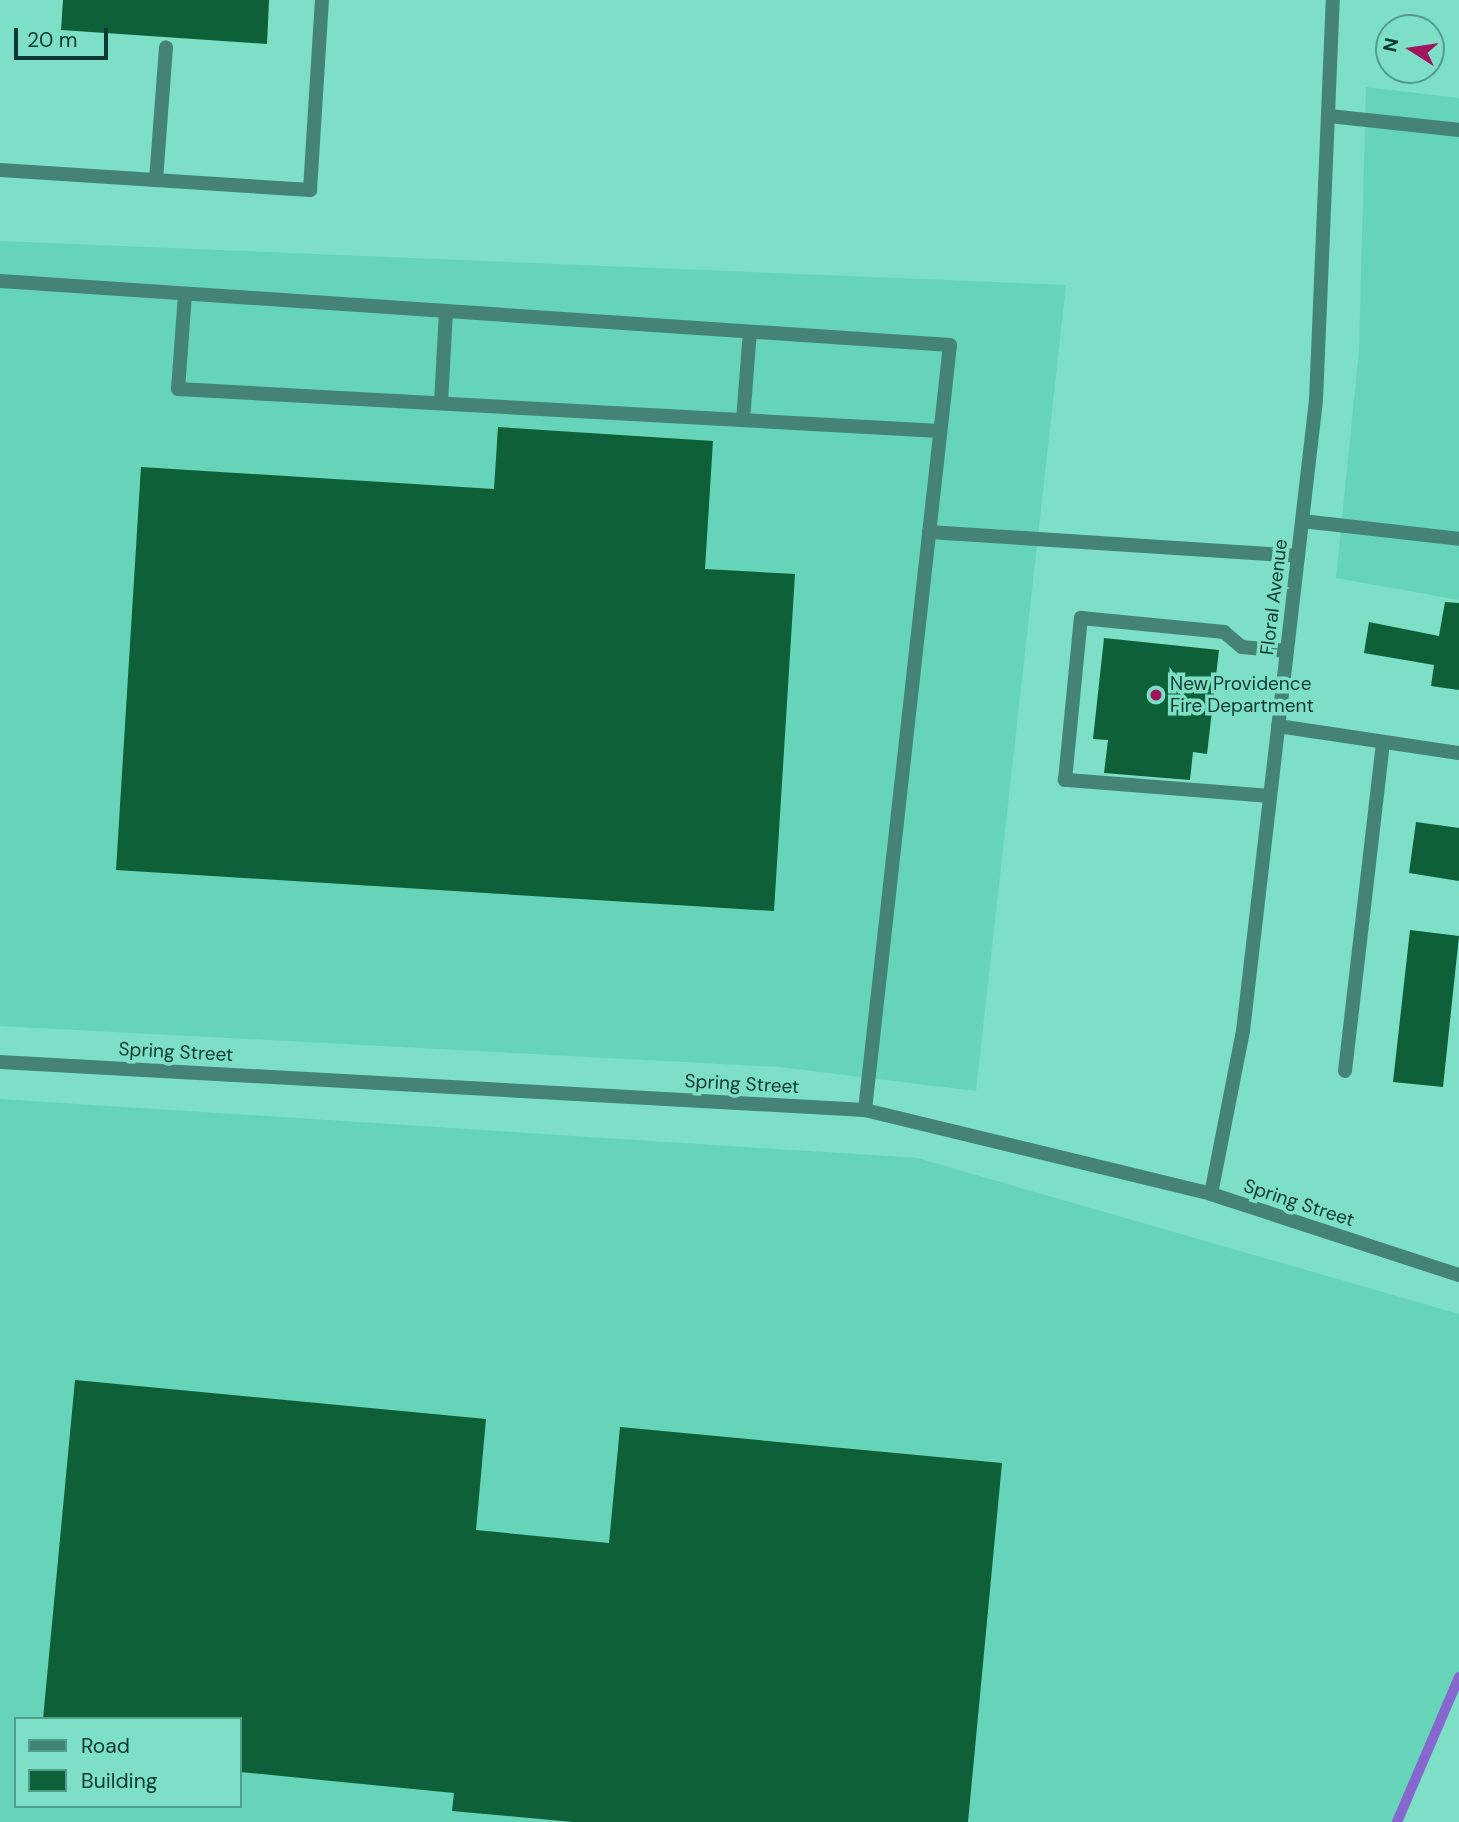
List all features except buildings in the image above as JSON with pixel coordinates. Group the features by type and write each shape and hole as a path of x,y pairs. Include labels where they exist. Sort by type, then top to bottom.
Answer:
{"street":[{"path":"0,170 310,190 322,0"},
{"name":"Floral Avenue","path":"1211,1194 1243,1031 1316,400 1332,0"},
{"path":"156,180 166,47"},
{"path":"1329,116 1459,130"},
{"path":"0,281 950,345 864,1110"},
{"path":"185,294 177,388 940,430"},
{"path":"441,403 446,312"},
{"path":"743,420 750,332"},
{"path":"1302,521 1459,539"},
{"path":"929,532 1298,556"},
{"path":"1270,796 1065,780 1081,618 1224,632 1242,647 1287,651"},
{"path":"1278,726 1459,753"},
{"path":"1345,1071 1383,741"},
{"name":"Spring Street","path":"0,1062 864,1110 1211,1194 1459,1275"}],"shaded area":[{"path":"1366,87 1459,98 1459,600 1336,578 1359,350"},
{"path":"0,241 1066,285 976,1091 779,1067 0,1026"},
{"path":"0,1099 917,1158 1459,1314 1459,1683 1403,1822 0,1822"}],"waterway":[{"path":"1397,1822 1459,1677"}],"place":[{"name":"New Providence Fire Department","path":"1156,695"}]}
